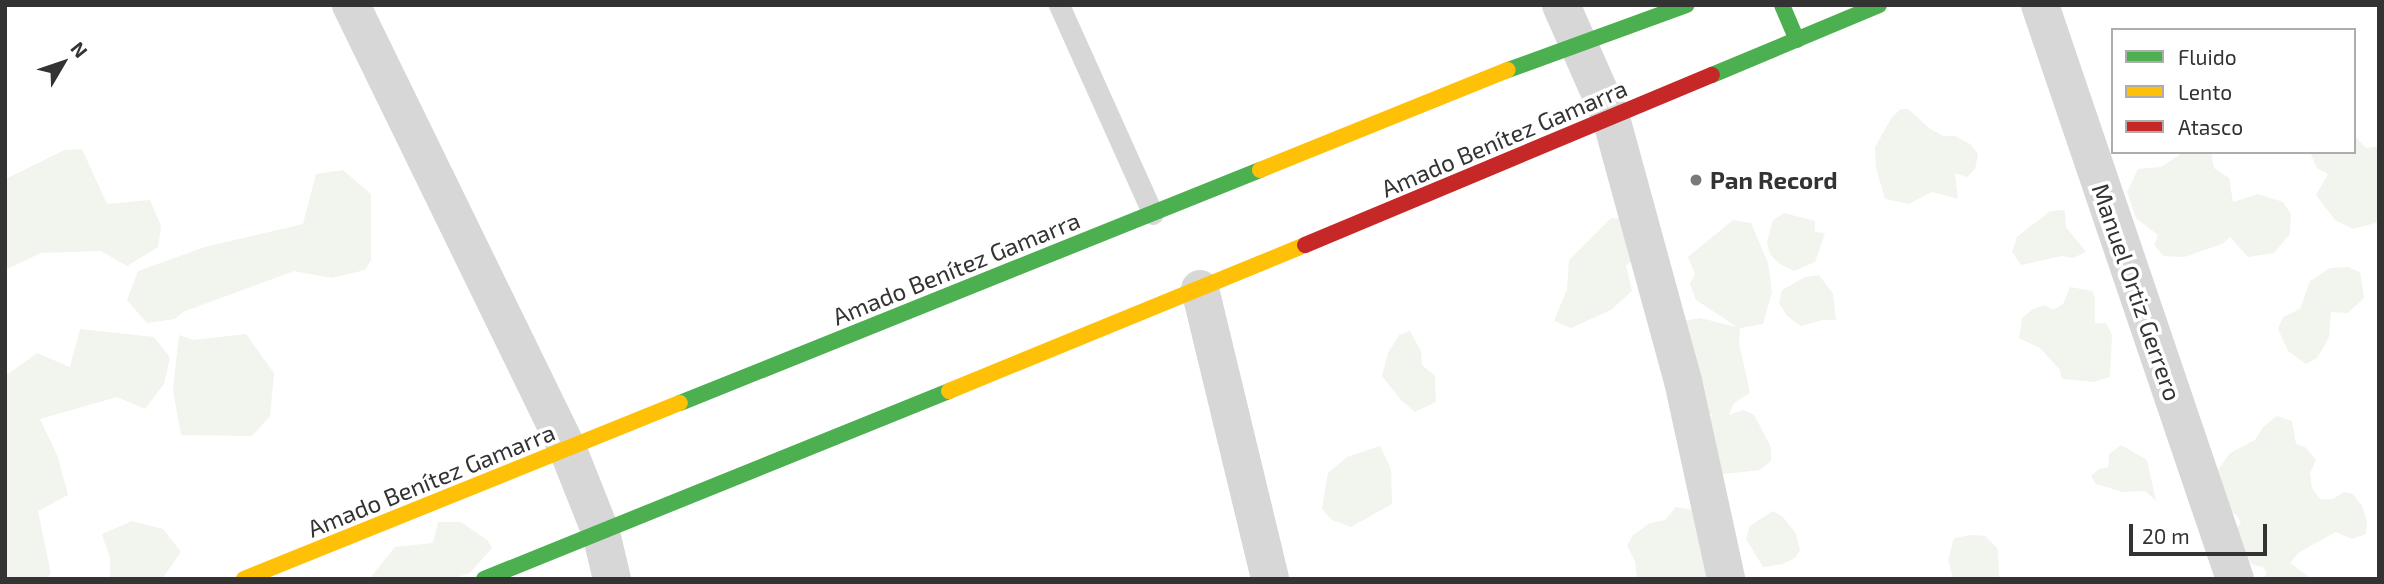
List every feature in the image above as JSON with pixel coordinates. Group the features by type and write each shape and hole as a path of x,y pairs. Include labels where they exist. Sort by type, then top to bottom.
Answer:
{"main road":[{"name":"Amado Benítez Gamarra","path":"244,579 1576,43 1687,5"},
{"path":"1783,5 1797,40"},
{"name":"Amado Benítez Gamarra","path":"484,579 1200,289 1879,5"}],"street":[{"path":"351,5 568,450 601,533 612,579"},
{"path":"1561,5 1611,118 1683,381 1726,579"},
{"name":"Manuel Ortiz Gerrero","path":"2040,5 2235,579"},
{"path":"1200,289 1270,579"}],"lane":[{"path":"1059,5 1153,214"}],"shaded area":[{"path":"1901,109 1908,109 1929,128 1943,136 1955,136 1970,144 1978,154 1975,169 1967,177 1955,173 1958,199 1932,192 1909,204 1885,199 1876,168 1875,147 1892,117"},
{"path":"2356,137 2366,148 2379,146 2379,222 2353,229 2335,220 2316,195 2328,174 2317,168 2311,154 2356,154"},
{"path":"82,149 107,204 150,200 161,226 158,247 127,266 101,251 41,253 5,270 5,179 65,150"},
{"path":"2181,154 2211,154 2214,168 2229,178 2233,202 2258,194 2283,202 2291,214 2290,234 2274,253 2248,257 2230,237 2222,244 2184,257 2163,256 2154,245 2158,235 2136,218 2127,192 2138,169 2161,167"},
{"path":"343,170 371,194 371,260 365,270 331,278 294,271 183,312 175,319 147,323 127,300 138,271 205,247 303,224 316,174"},
{"path":"2065,210 2066,227 2086,252 2073,258 2062,256 2021,265 2012,252 2017,237 2050,211"},
{"path":"1784,213 1815,221 1815,232 1825,233 1815,262 1794,271 1778,263 1770,254 1767,243 1773,220"},
{"path":"1611,218 1647,222 1663,247 1626,265 1632,291 1611,310 1571,328 1554,321 1567,289 1569,260"},
{"path":"1733,220 1751,223 1768,263 1772,292 1763,324 1740,328 1739,343 1750,393 1734,403 1729,415 1743,410 1754,415 1771,447 1771,461 1760,470 1715,475 1703,422 1713,415 1706,414 1678,322 1700,318 1737,327 1696,300 1690,284 1695,274 1688,257"},
{"path":"2348,267 2360,272 2364,298 2348,313 2331,312 2329,337 2317,358 2306,364 2288,351 2278,329 2283,317 2300,309 2310,281 2330,268"},
{"path":"1819,275 1833,294 1836,320 1823,320 1801,326 1787,316 1779,303 1782,290 1805,277"},
{"path":"2070,287 2092,291 2095,298 2095,323 2106,323 2112,335 2110,377 2094,382 2062,379 2060,370 2040,348 2019,338 2022,318 2033,309 2045,305 2053,310 2063,304"},
{"path":"80,329 154,337 170,357 164,384 145,409 117,397 40,419 58,457 68,495 38,511 51,574 44,579 5,579 5,372 8,374 37,353 70,367"},
{"path":"1410,331 1421,351 1422,365 1435,376 1436,402 1415,412 1401,400 1382,376 1388,353 1399,335"},
{"path":"246,334 274,373 270,416 252,436 181,435 173,390 179,335 193,340"},
{"path":"2277,416 2292,421 2296,444 2305,447 2316,460 2310,473 2312,488 2320,499 2333,499 2344,492 2353,494 2362,506 2367,522 2366,534 2352,539 2336,532 2298,553 2290,563 2312,579 2263,579 2267,573 2263,567 2253,565 2239,552 2233,533 2241,523 2237,516 2225,507 2215,474 2230,453 2255,440 2263,427"},
{"path":"2121,445 2147,460 2156,501 2145,491 2123,492 2096,484 2091,476 2099,469 2108,467 2109,454"},
{"path":"1380,446 1391,469 1392,504 1351,527 1332,520 1322,509 1328,473 1347,457"},
{"path":"1676,507 1700,511 1718,579 1637,579 1635,561 1627,546 1633,535 1650,523 1665,520"},
{"path":"1773,511 1783,517 1796,534 1800,550 1795,558 1783,564 1763,567 1746,539 1750,526"},
{"path":"132,521 163,529 181,552 162,579 110,579 110,559 102,534"},
{"path":"438,522 461,522 487,540 492,548 470,573 451,579 369,579 395,547 433,543"},
{"path":"1985,536 1998,549 1999,579 1953,579 1948,560 1954,538"}],"traffic: fast":[{"path":"1508,70 1687,5"},
{"path":"1782,5 1797,40"},
{"path":"1712,75 1879,5"},
{"path":"680,403 1260,170"},
{"path":"484,579 949,391"}],"traffic: slow":[{"path":"1260,170 1508,70"},
{"path":"949,391 1305,245"},
{"path":"244,579 680,403"}],"traffic: jam":[{"path":"1305,245 1712,75"}],"place":[{"name":"Pan Record","path":"1696,180"}]}
